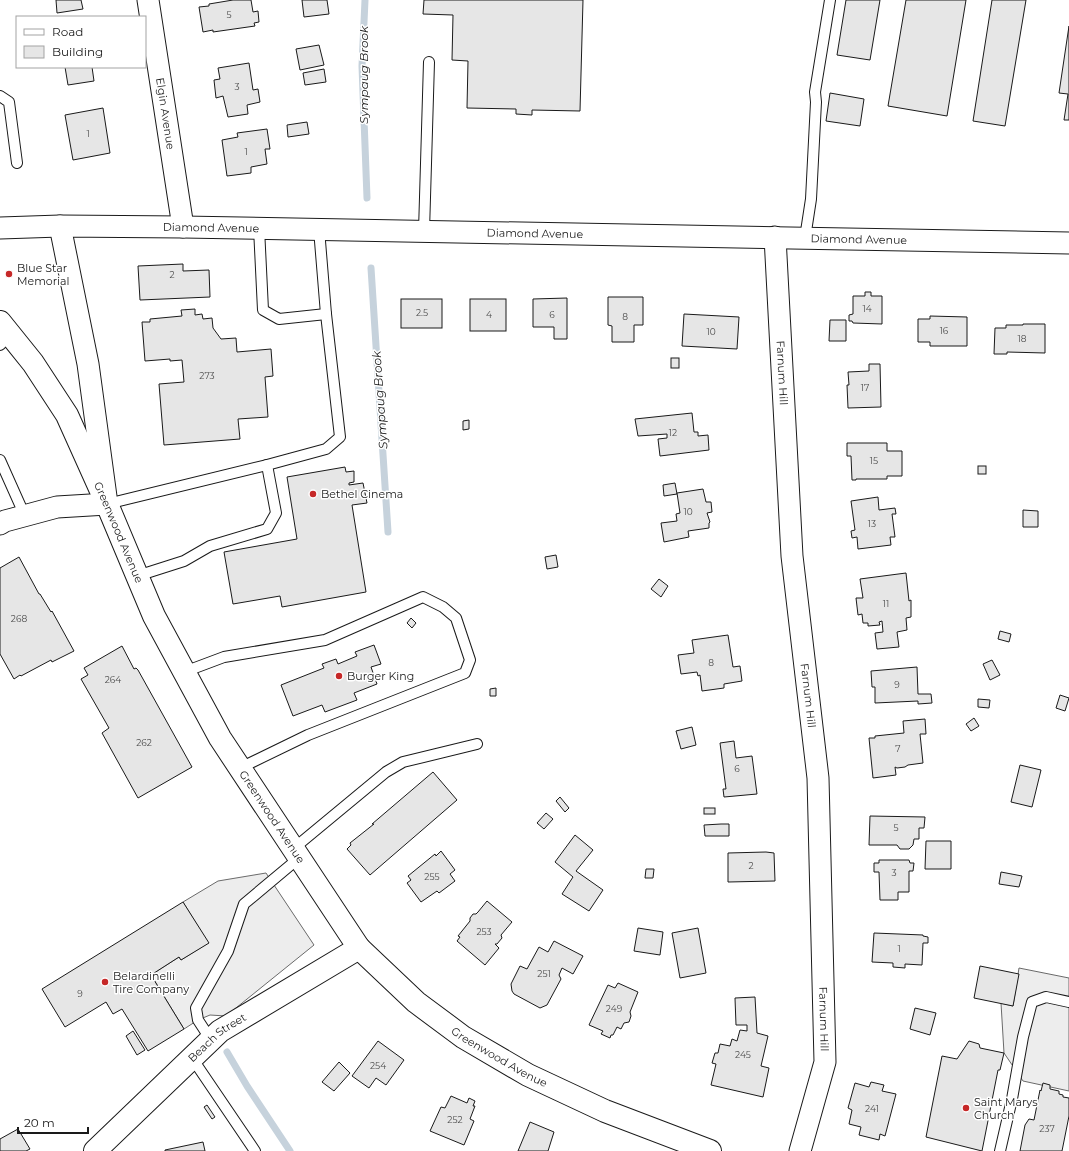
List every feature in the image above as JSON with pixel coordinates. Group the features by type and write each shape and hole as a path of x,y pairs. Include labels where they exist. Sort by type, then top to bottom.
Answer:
{"main road":[{"name":"Greenwood Avenue","path":"4,334 34,363 67,415 107,504 154,616 220,738 359,948 416,1002 463,1037 528,1075 605,1111 710,1151"},
{"name":"Beach Street","path":"95,1151 220,1031 359,948"}],"street":[{"name":"Elgin Avenue","path":"148,0 183,227"},
{"name":"Diamond Avenue","path":"0,228 60,226 259,228 1069,243"},
{"path":"0,524 57,507 107,504 88,364 60,226"},
{"name":"Farnum Hill","path":"775,238 792,556 818,778 825,1062 800,1151"}],"lane":[{"path":"805,238 811,199 816,102 815,92 830,0"},
{"path":"424,231 429,62"},
{"path":"0,96 9,102 17,163"},
{"path":"259,228 263,310 279,319 326,314"},
{"path":"107,504 267,466 326,449 340,437 326,314 319,229"},
{"path":"0,460 25,516"},
{"path":"136,576 184,561 210,546 267,529 276,513 267,466"},
{"path":"184,672 224,657 326,640 423,597 443,607 456,618 470,660 465,673 308,735 240,768"},
{"path":"211,1040 198,1020 196,1008 228,950 244,904 296,853 386,772 403,762 477,744"},
{"path":"1000,1151 1012,1099 1023,1037 1032,1002 1046,997 1069,1002"},
{"path":"192,1058 255,1151"}],"shaded area":[{"path":"266,873 314,945 226,1016 210,1015 198,1020 184,1029 151,975 179,957 181,960 208,943 183,902 218,881"},
{"path":"1019,968 1069,978 1069,1091 1023,1081 1004,1053 1001,1003 1013,1006"}],"building":[{"path":"56,0 81,0 83,9 57,13"},
{"path":"233,0 251,0 253,12 258,11 259,22 254,23 255,26 203,32 199,7"},
{"path":"302,0 327,0 329,14 304,17"},
{"path":"424,0 583,0 580,111 532,110 532,115 516,114 516,109 467,108 468,61 452,60 453,15 423,14"},
{"path":"846,0 880,0 870,60 837,55"},
{"path":"906,0 966,0 947,116 888,106"},
{"path":"992,0 1026,0 1005,126 973,121"},
{"path":"1069,26 1069,120 1064,120 1068,94 1059,93"},
{"path":"319,45 324,65 300,70 296,49"},
{"path":"249,63 253,90 258,89 260,102 247,105 248,114 228,117 223,96 216,98 214,80 220,79 218,68"},
{"path":"65,68 92,68 94,81 68,85"},
{"path":"324,69 326,82 305,85 303,73"},
{"path":"830,93 864,99 860,126 826,121"},
{"path":"103,108 110,153 73,160 65,115"},
{"path":"307,122 309,134 288,137 287,125"},
{"path":"267,129 270,149 265,149 267,164 251,167 251,173 227,176 222,140 238,137 237,133"},
{"path":"183,264 183,271 209,270 210,297 140,300 138,266"},
{"path":"865,292 871,292 871,296 882,296 882,324 853,323 852,321 849,321 849,315 853,314 853,296 865,296"},
{"path":"608,297 643,297 643,325 634,325 634,342 612,342 612,326 608,325"},
{"path":"567,298 567,339 554,339 554,327 533,327 533,299"},
{"path":"401,299 442,299 442,328 401,328"},
{"path":"470,299 506,299 506,331 470,331"},
{"path":"195,309 195,315 202,314 203,319 212,318 213,328 221,339 236,338 237,352 271,349 273,376 265,377 268,417 238,419 240,439 164,445 159,384 184,382 182,360 170,361 170,359 145,361 142,322 150,322 150,319 182,316 181,310"},
{"path":"684,314 739,317 737,349 682,346"},
{"path":"930,316 967,317 967,346 930,346 930,342 918,342 918,319 930,319"},
{"path":"830,320 846,320 846,341 829,341"},
{"path":"1045,324 1045,353 1007,352 1007,354 994,354 995,328 1006,328 1006,325"},
{"path":"671,358 679,358 679,368 671,368"},
{"path":"869,364 880,364 881,407 848,408 848,372 869,371"},
{"path":"692,413 694,432 698,432 698,436 708,435 709,450 660,456 658,439 667,438 667,434 638,436 635,419"},
{"path":"469,420 469,429 463,430 463,421"},
{"path":"847,443 887,443 887,451 902,451 902,476 887,476 887,479 852,480 851,456 847,456"},
{"path":"978,466 986,466 986,474 978,474"},
{"path":"345,467 346,472 354,471 354,482 349,483 349,485 363,483 367,503 352,505 366,592 282,607 280,596 233,604 224,552 297,539 287,477"},
{"path":"675,483 677,494 664,496 663,485"},
{"path":"703,489 706,502 711,502 712,512 707,513 710,522 709,528 688,531 689,537 664,542 661,523 677,521 676,514 680,513 677,493"},
{"path":"878,497 879,510 895,508 896,514 892,514 895,537 890,537 891,545 858,549 857,537 852,538 851,531 855,530 851,501"},
{"path":"1023,510 1038,511 1038,527 1023,527"},
{"path":"556,555 558,567 547,569 545,557"},
{"path":"19,557 39,594 51,612 52,611 74,651 52,662 51,660 14,679 0,654 0,568"},
{"path":"906,573 909,601 911,600 911,617 906,618 907,630 897,632 899,647 877,649 875,633 883,632 882,621 879,622 880,625 868,626 868,623 863,623 862,614 858,615 856,598 863,598 860,579"},
{"path":"659,579 668,586 661,597 651,589"},
{"path":"411,618 416,623 412,628 407,623"},
{"path":"1000,631 1011,634 1009,642 998,639"},
{"path":"728,635 733,667 740,666 742,681 724,684 724,688 702,691 700,675 698,676 697,672 681,674 678,655 694,653 692,640"},
{"name":"Burger King","path":"374,645 381,664 371,667 377,684 354,693 357,700 325,712 322,705 293,716 281,685 324,668 322,664 336,659 338,664 357,656 355,652"},
{"path":"122,646 134,669 136,668 138,670 192,767 138,798 102,733 109,728 81,679 88,675 84,668"},
{"path":"992,660 1000,675 990,680 983,664"},
{"path":"917,667 918,694 931,694 932,703 918,704 918,701 875,703 875,687 872,687 871,671"},
{"path":"496,688 496,696 490,696 490,689"},
{"path":"1060,695 1069,698 1065,711 1056,708"},
{"path":"978,699 990,700 989,708 978,707"},
{"path":"974,718 979,726 971,731 966,724"},
{"path":"925,719 926,734 920,734 923,763 908,765 905,767 895,767 896,775 873,778 869,738 904,733 903,721"},
{"path":"692,727 696,745 681,749 676,731"},
{"path":"734,741 736,758 752,756 757,794 724,797 723,789 726,789 720,743"},
{"path":"1020,765 1041,770 1032,807 1011,802"},
{"path":"433,772 457,800 370,875 347,849 351,845 350,843"},
{"path":"560,797 569,808 565,812 556,801"},
{"path":"704,808 715,808 715,814 704,814"},
{"path":"546,813 553,819 544,829 537,823"},
{"path":"870,816 925,817 924,828 919,828 919,839 914,839 913,845 909,849 900,849 897,845 869,845"},
{"path":"729,824 729,836 705,836 704,825"},
{"path":"575,835 593,850 576,871 603,890 589,911 562,894 573,877 555,862"},
{"path":"926,841 951,841 951,869 925,869"},
{"path":"441,851 455,870 450,874 455,881 439,893 437,891 421,902 407,883 411,880 408,876 435,854 436,856"},
{"path":"728,853 774,853 775,881 728,882"},
{"path":"879,860 909,860 910,863 914,863 913,871 909,871 909,892 898,892 898,900 880,900 879,872 874,872 874,863 879,863"},
{"path":"646,869 654,869 653,878 645,878"},
{"path":"1001,872 1022,876 1019,887 999,884"},
{"path":"487,901 512,922 501,935 502,938 497,944 495,944 499,948 485,965 457,941 460,937 458,936 470,921 473,914 476,914"},
{"name":"Belardinelli Tire Company","path":"183,902 209,943 181,960 179,957 151,975 184,1029 148,1051 122,1009 113,1014 106,1002 65,1027 42,989"},
{"path":"638,928 663,932 660,955 634,951"},
{"path":"698,928 706,973 680,978 672,933"},
{"path":"874,933 923,935 928,937 928,943 923,943 922,965 905,964 905,968 893,967 893,963 872,962"},
{"path":"554,941 583,956 573,974 562,968 559,975 561,979 547,1005 540,1008 514,994 511,984 520,966 527,969 539,947 548,952"},
{"path":"980,966 1019,974 1013,1006 974,998"},
{"path":"618,983 638,992 630,1012 631,1016 629,1022 624,1023 621,1029 617,1027 610,1038 601,1034 603,1031 589,1025 608,985 615,988"},
{"path":"755,997 757,1033 768,1036 761,1066 769,1068 763,1097 711,1085 716,1064 712,1063 715,1053 718,1053 720,1044 730,1046 732,1039 737,1041 740,1030 747,1031 747,1025 736,1025 735,998"},
{"path":"915,1008 936,1013 930,1035 910,1029"},
{"path":"133,1031 145,1050 137,1055 126,1036"},
{"path":"378,1041 404,1060 386,1085 376,1078 369,1088 352,1076"},
{"path":"969,1041 979,1044 980,1048 1004,1053 1000,1070 998,1070 982,1151 926,1137 942,1056 957,1059"},
{"path":"339,1062 350,1073 334,1091 322,1082"},
{"path":"871,1082 884,1085 882,1091 896,1094 885,1136 880,1134 879,1140 859,1135 861,1127 849,1124 852,1110 848,1108 855,1083 869,1087"},
{"path":"1043,1083 1050,1085 1050,1089 1059,1091 1059,1094 1063,1095 1063,1097 1069,1098 1069,1116 1062,1151 1020,1151 1025,1125 1029,1119 1034,1120 1040,1090 1041,1091"},
{"path":"451,1096 467,1103 469,1098 475,1101 473,1106 475,1106 470,1119 474,1121 464,1145 430,1131 441,1107 445,1108"},
{"path":"207,1105 215,1117 212,1119 204,1107"},
{"path":"530,1122 554,1132 548,1151 518,1151"},
{"path":"18,1129 30,1149 26,1151 0,1151 0,1139"},
{"path":"203,1142 205,1151 165,1151 165,1150"}],"waterway":[{"name":"Sympaug Brook","path":"365,0 362,66 367,198"},
{"name":"Sympaug Brook","path":"371,268 388,532"},
{"name":"Sympaug Brook","path":"227,1052 247,1086 290,1151"}],"place":[{"name":"Blue Star Memorial","path":"9,274"},
{"name":"Bethel Cinema","path":"313,494"},
{"name":"Burger King","path":"339,676"},
{"name":"Belardinelli Tire Company","path":"105,982"},
{"name":"Saint Marys Church","path":"966,1108"}]}
